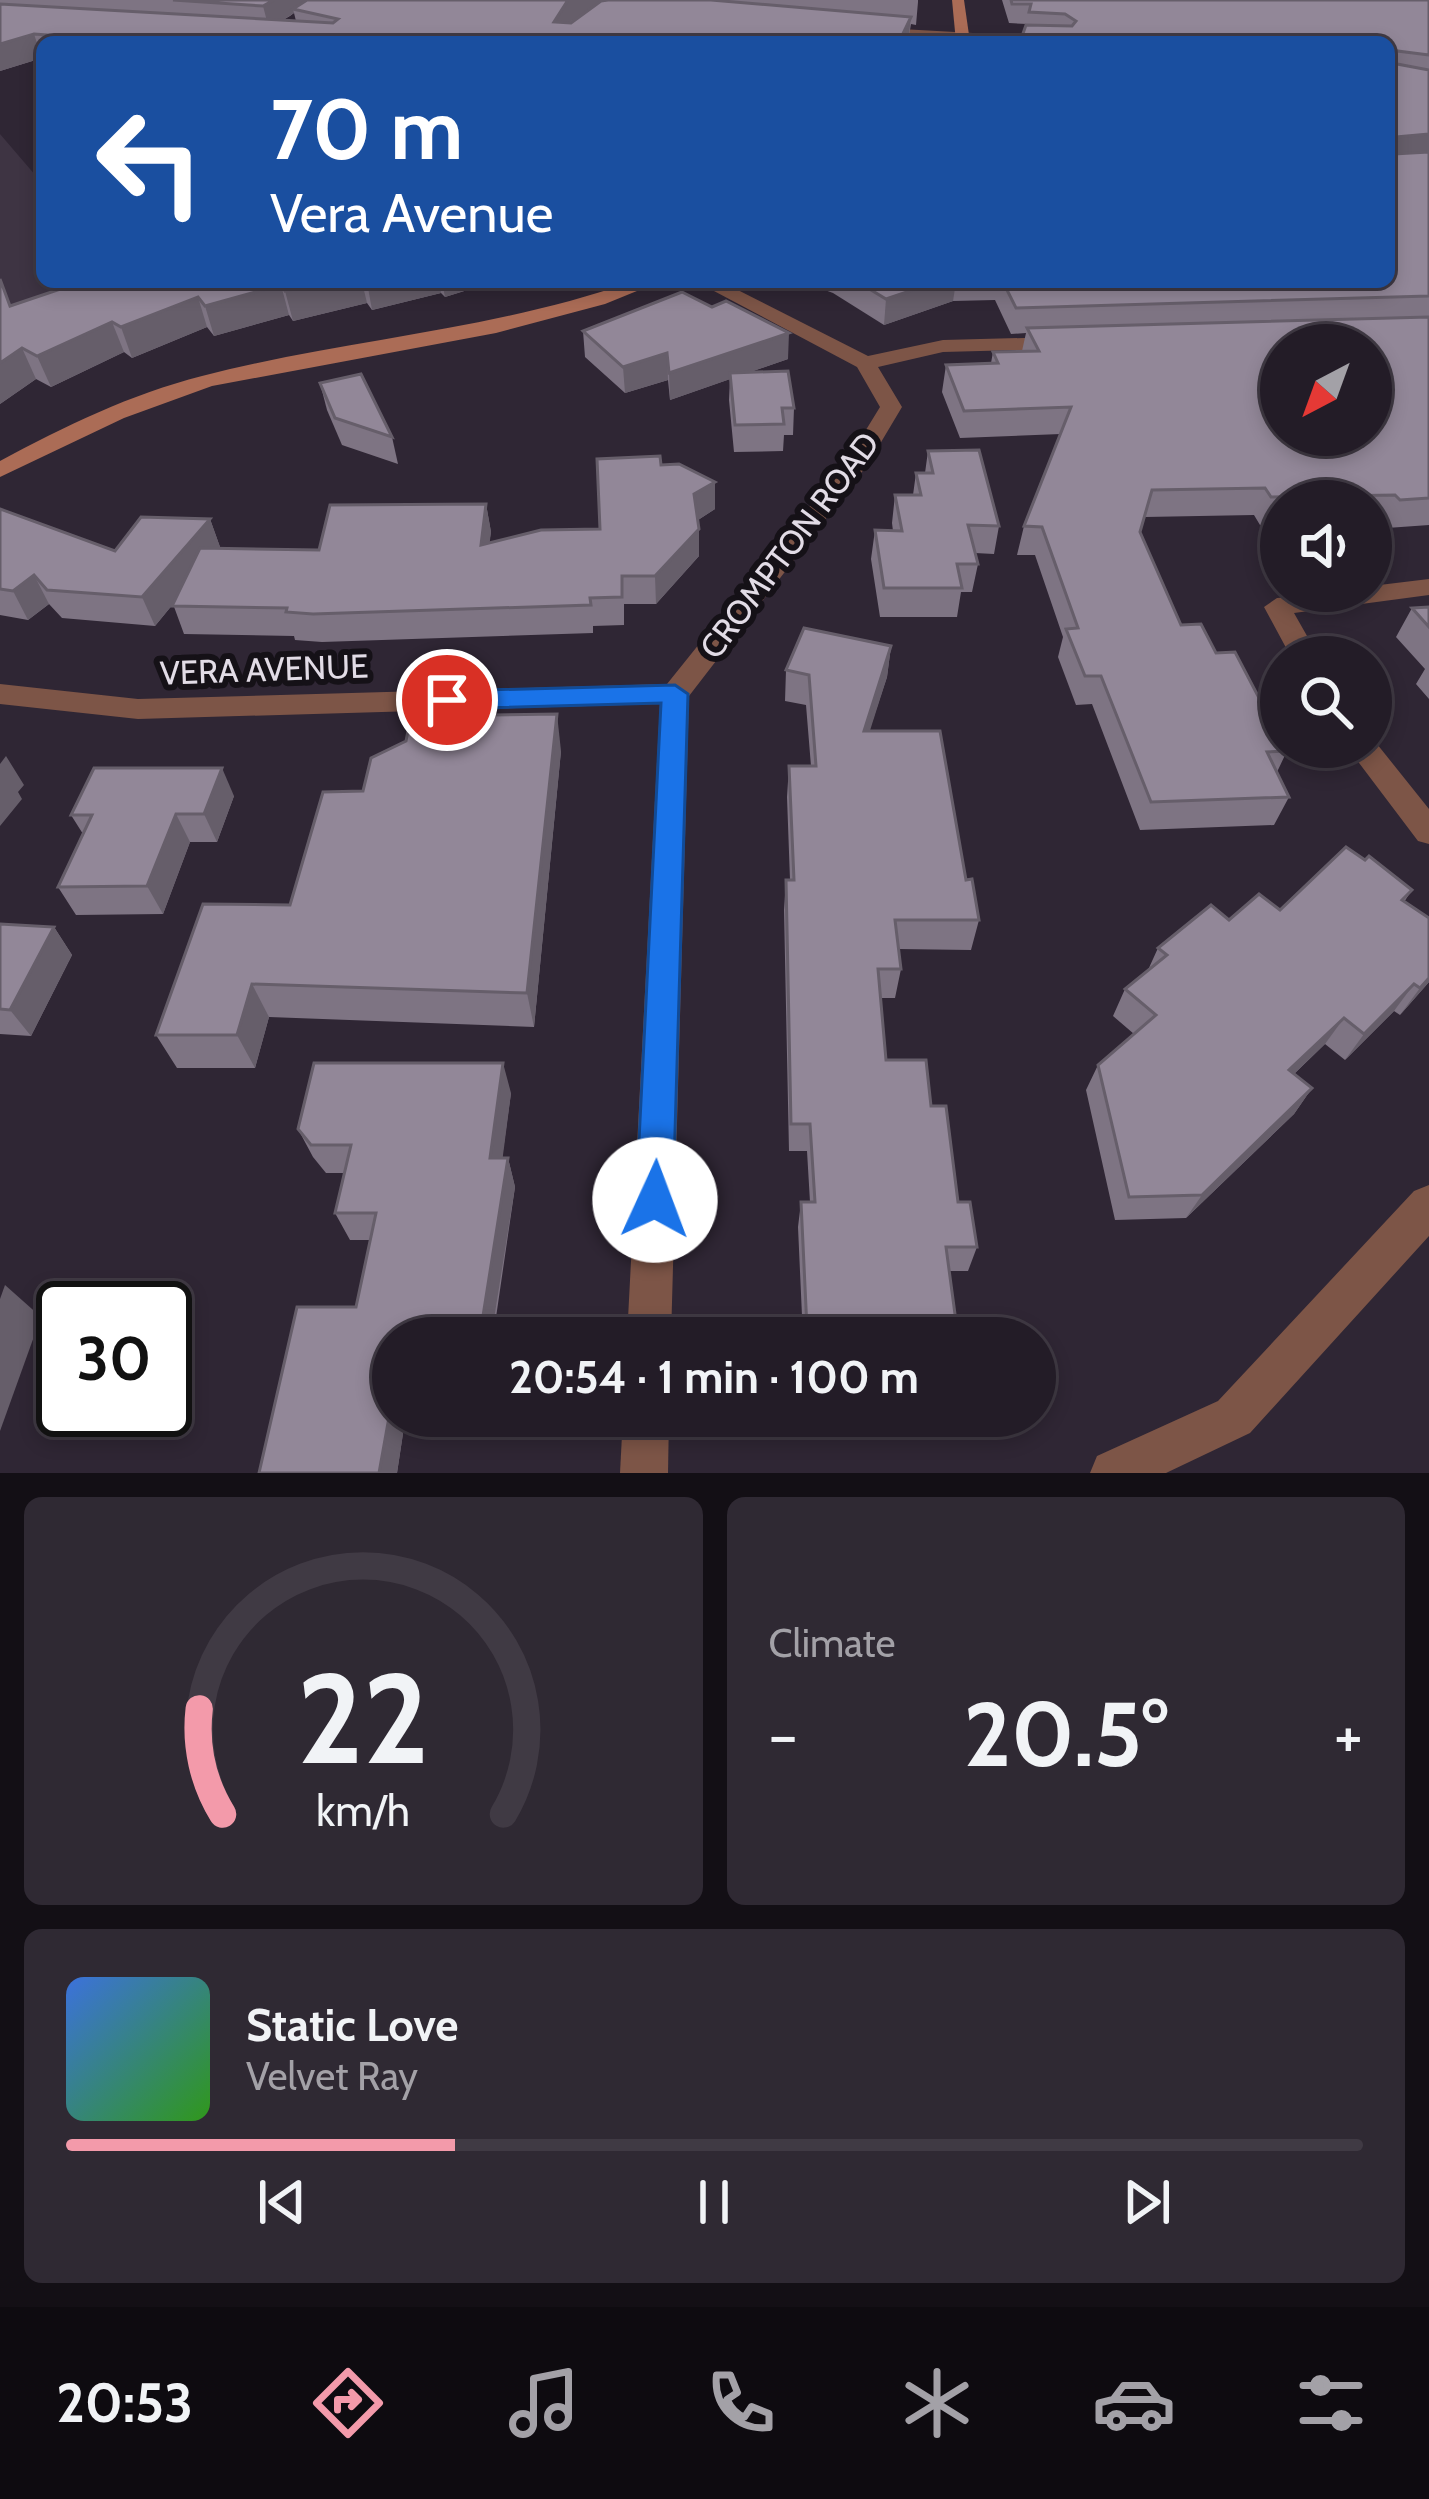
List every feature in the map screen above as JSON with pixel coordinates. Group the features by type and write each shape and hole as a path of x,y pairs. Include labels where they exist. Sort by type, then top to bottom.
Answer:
{"main road":[{"path":"958,0 962,36"},
{"path":"0,470 115,412 191,386 517,325 631,288"}],"street":[{"path":"843,28 930,36"},
{"path":"719,288 865,363 944,346 1082,342"},
{"name":"CROMPTON ROAD","path":"675,694 860,459 891,407 865,363"},
{"path":"1293,636 1277,607 1429,587"},
{"name":"VERA AVENUE","path":"0,694 138,709 675,694"},
{"path":"650,1317 675,694"},
{"path":"1379,768 1429,832"},
{"path":"1114,1473 1234,1417 1429,1205"},
{"path":"644,1473 645,1437"}],"shaded area":[{"path":"0,134 36,176 36,288 114,288 0,345"}],"building":[{"path":"173,0 274,0 263,6"},
{"path":"307,0 568,0 554,22 571,23 601,1 711,0 911,17 902,36 34,34 0,44 0,4 333,23 338,19 293,9"},
{"path":"1011,0 1429,0 1429,55 1397,51 1395,56 1395,36 1022,36 1026,25 1072,26 1076,21 1065,14 1029,12 1031,4 1012,4"},
{"path":"1395,64 1429,70 1429,134 1397,137 1395,154"},
{"path":"1429,152 1429,296 1016,308 1006,288 1395,288 1395,154"},
{"path":"0,279 10,306 63,288 270,288 205,306 198,297 121,327 112,322 37,356 22,348 0,363"},
{"path":"868,288 919,288 886,299"},
{"path":"682,292 712,307 726,301 789,333 669,373 667,353 623,367 583,331"},
{"path":"1429,317 1429,498 1400,500 1392,495 1392,480 1260,480 1260,488 1152,490 1140,532 1181,625 1201,624 1216,653 1235,652 1260,700 1260,768 1275,768 1289,797 1151,802 1101,676 1085,676 1066,629 1078,628 1042,527 1024,526 1071,407 964,411 946,365 998,363 993,352 1039,351 1027,328"},
{"path":"788,371 794,408 782,408 784,424 735,425 730,373"},
{"path":"361,374 392,437 335,418 320,383"},
{"path":"979,450 999,526 968,525 978,564 957,564 962,588 884,588 875,530 902,531 895,495 921,495 916,473 933,473 928,451"},
{"path":"660,456 661,465 679,464 715,482 694,494 699,529 655,576 622,576 622,597 590,598 591,605 313,614 286,612 287,608 172,606 200,548 319,550 330,505 486,504 481,545 541,530 600,529 597,459"},
{"path":"0,509 115,551 141,517 210,519 142,597 47,590 34,575 13,591 0,589"},
{"path":"1429,607 1429,627 1412,608"},
{"path":"804,628 891,646 864,731 940,731 966,880 972,879 979,920 895,920 901,969 878,969 886,1060 926,1060 931,1106 946,1106 958,1202 970,1202 977,1247 946,1247 955,1317 806,1317 801,1202 815,1202 810,1124 791,1124 786,880 794,880 789,766 816,766 809,675 786,670"},
{"path":"557,714 527,993 252,984 237,1035 156,1035 203,904 290,905 323,792 363,791 371,758 406,741 411,716"},
{"path":"94,768 222,768 204,814 176,814 147,886 58,887 92,815 71,815"},
{"path":"1346,847 1365,860 1369,856 1412,890 1402,900 1429,918 1429,978 1420,988 1414,984 1364,1034 1344,1018 1289,1070 1312,1088 1202,1195 1129,1197 1098,1065 1156,1015 1125,989 1167,955 1158,948 1211,905 1229,920 1259,894 1280,910"},
{"path":"0,924 54,927 10,1010 0,1009"},
{"path":"314,1063 503,1063 490,1158 508,1158 483,1316 372,1317 372,1437 385,1437 379,1473 259,1473 297,1307 356,1307 376,1213 335,1213 351,1145 311,1145 298,1129"}],"route":[{"path":"447,700 675,694 655,1200"}]}
